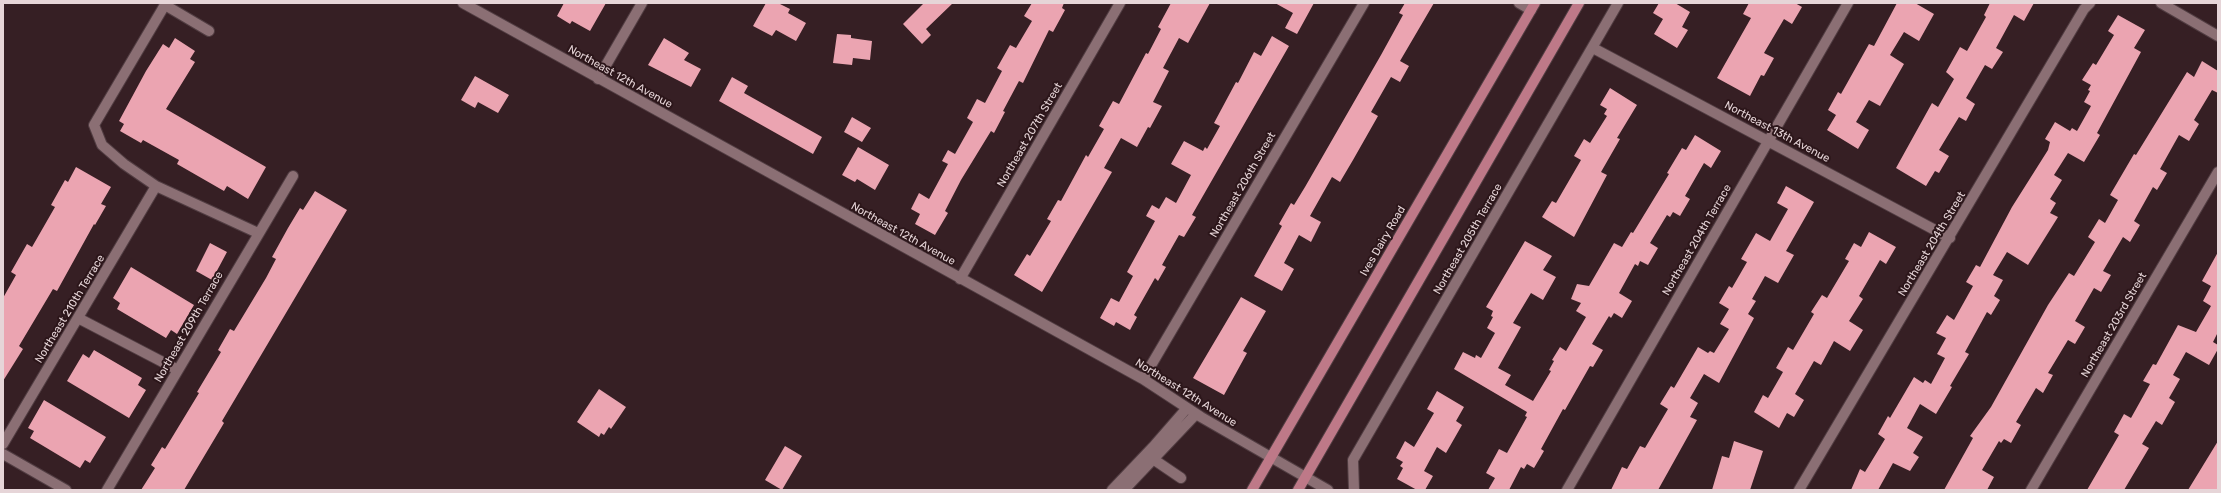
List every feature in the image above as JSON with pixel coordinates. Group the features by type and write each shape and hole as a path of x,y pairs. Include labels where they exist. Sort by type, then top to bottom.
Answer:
{"main road":[{"path":"1298,490 1579,3"},
{"name":"Ives Dairy Road","path":"1252,490 1533,6"}],"street":[{"name":"Northeast 12th Avenue","path":"463,3 1143,379 1196,414 1328,490"},
{"path":"598,79 642,3"},
{"name":"Northeast 207th Street","path":"960,279 1120,3"},
{"name":"Northeast 206th Street","path":"1143,379 1364,3"},
{"path":"1519,3 1533,6"},
{"name":"Northeast 205th Terrace","path":"1354,490 1352,460 1618,3"},
{"name":"Northeast 204th Terrace","path":"1567,490 1848,3"},
{"path":"2161,3 2218,36"},
{"path":"209,31 165,4 94,125 102,145 124,164 156,186 258,233"},
{"name":"Northeast 204th Street","path":"1800,490 2087,6"},
{"name":"Northeast 13th Avenue","path":"1593,48 1950,238"},
{"name":"Northeast 203rd Street","path":"2031,490 2218,172"},
{"name":"Northeast 209th Terrace","path":"107,490 292,176"},
{"name":"Northeast 210th Terrace","path":"3,444 156,186"},
{"path":"78,318 178,370"},
{"path":"1112,490 1153,447 1187,408"},
{"path":"1124,490 1196,414"},
{"path":"3,454 66,490"},
{"path":"1153,459 1181,478"}],"building":[{"path":"564,3 606,3 590,31 572,21 570,24 557,16"},
{"path":"766,3 778,3 790,9 788,13 806,23 796,41 776,30 772,36 753,26"},
{"path":"924,3 953,3 926,29 931,35 922,44 903,24"},
{"path":"1032,3 1064,3 1062,8 1065,10 1053,32 1049,30 1023,83 1019,81 1003,111 1005,112 994,133 991,131 961,180 945,211 948,213 935,235 915,224 920,214 911,209 919,193 929,199 948,164 942,161 948,150 955,154 973,122 967,118 977,99 985,103 1002,71 997,68 1010,45 1016,48 1032,21 1024,16"},
{"path":"1171,3 1210,3 1188,43 1179,38 1163,68 1169,71 1153,102 1162,106 1150,128 1148,127 1137,147 1121,138 1104,168 1112,172 1042,292 1014,275 1027,254 1030,256 1051,221 1047,219 1058,200 1061,201 1086,155 1088,157 1104,129 1099,126 1113,101 1119,104 1146,53 1148,54 1161,29 1158,27"},
{"path":"1275,3 1314,3 1297,34 1285,28 1293,13"},
{"path":"1405,3 1434,3 1400,61 1409,66 1400,82 1391,77 1371,112 1378,116 1353,160 1340,182 1332,177 1310,216 1321,222 1311,242 1299,235 1284,263 1294,269 1282,291 1254,276 1282,226 1279,224 1291,203 1294,205 1305,187 1381,55 1403,15 1399,13"},
{"path":"1659,3 1675,3 1690,12 1682,27 1688,30 1677,48 1654,34 1663,19 1653,13"},
{"path":"1749,3 1795,3 1802,7 1792,24 1784,19 1764,53 1774,58 1764,76 1761,75 1750,96 1717,78 1751,18 1743,14"},
{"path":"1897,3 1915,3 1934,14 1919,41 1904,32 1890,55 1904,64 1880,106 1869,100 1856,122 1869,130 1858,149 1827,130 1836,115 1828,110 1838,92 1841,94 1869,44 1874,46"},
{"path":"1990,3 2034,3 2024,21 2014,15 1996,48 2003,52 1992,69 1985,65 1966,98 1975,104 1966,121 1959,117 1939,150 1949,156 1939,173 1935,171 1926,186 1896,168 1932,103 1938,107 1954,79 1946,72 1960,47 1967,51 1986,17 1984,15"},
{"path":"2118,15 2145,30 2134,48 2141,52 2097,133 2100,135 2084,162 2068,153 2054,175 2062,180 2050,199 2056,203 2050,213 2058,217 2028,265 2007,252 1993,275 2003,280 1994,296 2000,300 1991,315 1987,312 1965,352 1969,354 1950,386 1952,387 1936,414 1920,404 1907,428 1923,437 1913,453 1919,457 1910,471 1893,463 1878,490 1851,490 1860,469 1865,472 1885,439 1878,434 1888,416 1890,418 1914,377 1923,383 1925,380 1931,384 1945,358 1937,354 1946,338 1936,333 1947,315 1954,320 1973,286 1966,282 1976,265 1980,267 2012,207 2048,150 2050,142 2045,139 2055,122 2070,131 2072,128 2077,131 2091,106 2084,102 2090,91 2088,90 2091,85 2082,80 2093,63 2096,65 2114,35 2108,31"},
{"path":"837,34 851,35 851,38 872,41 870,60 853,58 852,65 833,63"},
{"path":"1272,36 1289,46 1192,215 1196,217 1184,237 1179,235 1162,265 1166,267 1158,281 1155,278 1134,315 1137,317 1130,330 1116,322 1114,326 1100,318 1111,298 1119,302 1133,276 1127,272 1155,221 1146,216 1152,205 1159,209 1166,197 1176,203 1191,175 1171,164 1184,141 1203,151 1205,147 1207,149 1220,126 1214,123 1236,82 1238,83 1254,52 1261,56"},
{"path":"175,38 195,51 190,59 195,62 166,109 266,167 248,199 227,186 224,191 177,164 179,160 143,140 141,143 120,131 124,124 119,121 146,71 163,44 169,48"},
{"path":"664,38 689,53 684,60 701,69 691,87 648,65"},
{"path":"2202,61 2218,71 2218,93 2212,90 2194,120 2199,124 2189,141 2179,135 2160,169 2167,173 2157,190 2153,187 2134,221 2140,225 2130,242 2123,237 2103,271 2111,275 2101,292 2094,288 2075,321 2085,327 2075,344 2068,340 2048,373 2053,375 2043,393 2036,388 2016,422 2021,425 2011,443 2004,439 2001,443 1999,441 1982,470 1994,477 1987,490 1944,490 1973,438 1970,436 1991,407 2048,305 2069,273 2074,276 2095,242 2088,237 2099,219 2105,223 2118,200 2110,195 2134,154 2136,155 2187,72 2194,77"},
{"path":"475,76 509,95 498,113 478,102 475,108 461,100"},
{"path":"732,77 748,86 744,93 822,137 813,154 719,101"},
{"path":"1610,88 1637,105 1617,138 1620,139 1601,172 1607,175 1574,237 1542,217 1552,201 1556,203 1581,160 1574,156 1584,139 1590,143 1607,116 1604,114 1607,109 1600,105"},
{"path":"852,117 871,128 862,142 844,132"},
{"path":"1695,135 1721,151 1711,168 1704,163 1685,196 1690,199 1680,216 1673,212 1670,217 1667,215 1650,243 1658,248 1648,265 1640,261 1638,266 1635,264 1619,293 1632,301 1622,318 1614,313 1611,318 1609,316 1592,344 1603,350 1593,367 1590,366 1565,410 1563,409 1541,449 1544,451 1534,468 1527,464 1524,469 1521,467 1509,490 1488,490 1495,478 1486,473 1499,449 1507,453 1527,417 1525,416 1527,412 1454,369 1463,352 1475,358 1476,355 1481,358 1495,333 1487,328 1493,317 1491,316 1493,311 1486,307 1525,241 1552,256 1543,270 1556,277 1543,300 1531,293 1513,323 1521,327 1498,368 1511,375 1505,385 1533,401 1551,371 1549,370 1554,361 1552,360 1560,347 1566,351 1586,317 1576,311 1581,303 1571,299 1577,284 1589,286 1614,243 1622,247 1631,232 1633,233 1669,174 1667,173 1682,148 1686,150"},
{"path":"858,147 889,165 875,190 857,179 855,182 842,175"},
{"path":"76,167 111,187 101,204 106,206 95,225 94,224 57,291 53,289 19,346 23,349 3,381 3,298 16,275 11,272 27,244 32,247 55,207 51,205 65,180 68,182"},
{"path":"1786,186 1814,202 1786,251 1794,255 1778,283 1765,276 1752,299 1756,301 1748,314 1754,318 1719,383 1704,374 1690,398 1698,403 1690,417 1697,420 1658,490 1611,490 1622,467 1627,469 1640,446 1645,448 1668,409 1660,404 1671,386 1674,388 1698,347 1708,353 1710,351 1714,353 1729,329 1720,324 1729,309 1719,303 1729,286 1732,288 1747,262 1741,259 1756,233 1770,241 1788,209 1777,203"},
{"path":"315,191 347,210 222,421 224,423 184,490 141,490 155,468 151,465 162,447 165,449 199,393 197,392 221,352 218,350 230,329 234,331 266,278 276,259 272,257 288,228 300,208 303,210"},
{"path":"1869,232 1896,247 1886,264 1880,260 1859,296 1863,299 1849,321 1863,330 1850,351 1834,341 1821,365 1814,361 1795,394 1804,400 1794,417 1787,413 1779,428 1754,412 1763,395 1768,398 1783,372 1776,368 1788,347 1793,350 1814,314 1811,312 1822,295 1827,298 1849,261 1845,259 1854,243 1861,247"},
{"path":"210,243 227,252 212,280 196,271"},
{"path":"2218,252 2218,332 2213,342 2218,345 2218,349 2209,365 2186,352 2173,375 2180,379 2169,398 2175,402 2162,425 2156,421 2142,444 2149,448 2124,490 2087,490 2119,435 2114,432 2124,414 2131,418 2150,384 2143,381 2153,364 2156,365 2178,325 2196,332 2211,306 2203,301 2211,286 2202,281"},
{"path":"131,267 194,305 177,334 171,330 166,338 117,309 120,303 113,298"},
{"path":"1241,297 1266,311 1243,351 1247,353 1224,395 1193,378"},
{"path":"94,350 142,378 138,385 146,390 129,418 67,381 83,354 89,358"},
{"path":"599,389 626,407 611,429 609,427 604,435 601,433 599,437 577,422"},
{"path":"1437,391 1464,407 1456,421 1462,425 1446,453 1437,447 1424,471 1433,476 1425,490 1417,490 1397,479 1403,468 1400,466 1403,462 1396,458 1405,441 1414,447 1434,413 1427,409"},
{"path":"44,400 106,437 90,463 85,460 80,468 30,438 34,431 28,428"},
{"path":"1734,441 1763,451 1750,490 1712,490 1722,456 1729,458"},
{"path":"2218,441 2218,490 2188,490"},
{"path":"785,446 802,456 782,490 765,480"}]}
